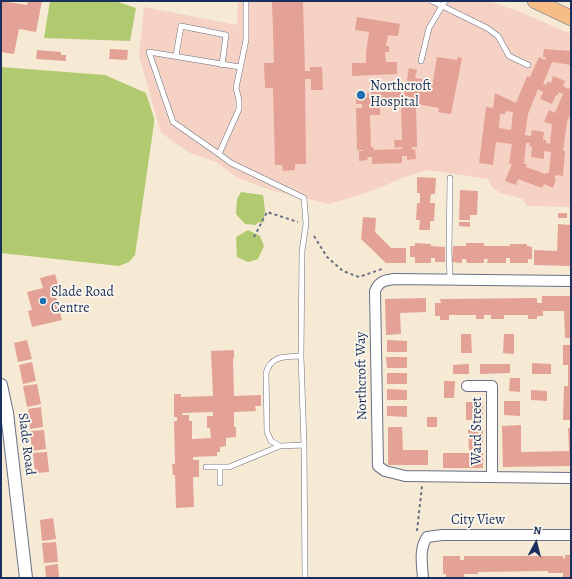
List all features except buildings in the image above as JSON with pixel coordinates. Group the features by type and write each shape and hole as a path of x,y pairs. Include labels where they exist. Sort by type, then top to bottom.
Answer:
{"main road":[{"path":"535,1 571,18"}],"street":[{"path":"386,280 571,282"},
{"name":"Northcroft Way","path":"386,280 380,282 375,291 378,466 385,471 406,476 571,478"},
{"name":"Slade Road","path":"1,385 7,413 26,578"},
{"name":"Ward Street","path":"467,386 492,386 492,477"},
{"name":"City View","path":"423,543 427,537 442,535 571,534"},
{"path":"423,543 423,578"}],"lane":[{"path":"219,154 239,109 239,100 236,88 246,40 244,1"},
{"path":"432,1 444,3 487,28 498,36 508,56 528,65"},
{"path":"421,61 429,28 444,3"},
{"path":"176,56 181,26 226,35 222,65"},
{"path":"240,67 149,52 173,122 231,163 304,198 306,224 302,252 302,356 305,578"},
{"path":"450,178 450,280"},
{"path":"280,446 271,441 266,432 266,374 268,365 274,360 284,357 302,356"},
{"path":"206,467 229,467 280,446 304,445"},
{"path":"220,468 220,483"}],"path":[{"path":"254,237 267,212 266,207"},
{"path":"267,212 306,224 327,257 343,271 359,277 382,268 386,280"},
{"path":"423,476 417,532 423,543"}],"shaded area":[{"name":"Northcroft Hospital","path":"238,1 489,1 518,11 571,34 571,207 527,206 523,199 500,193 492,187 488,179 428,170 402,178 357,196 329,204 270,190 238,178 216,162 190,153 161,133 139,56 144,7 237,25"}],"green space":[{"path":"50,1 115,1 136,8 130,41 44,38"},
{"path":"1,67 105,75 146,93 154,118 154,124 135,255 129,262 119,266 1,253"},
{"path":"241,192 263,195 265,210 263,223 258,222 256,225 245,224 236,214 237,199"},
{"path":"248,230 260,236 264,246 258,259 248,262 237,257 236,237"}],"place":[{"name":"Northcroft Hospital","path":"361,95"},
{"name":"Slade Road Centre","path":"43,301"}]}
